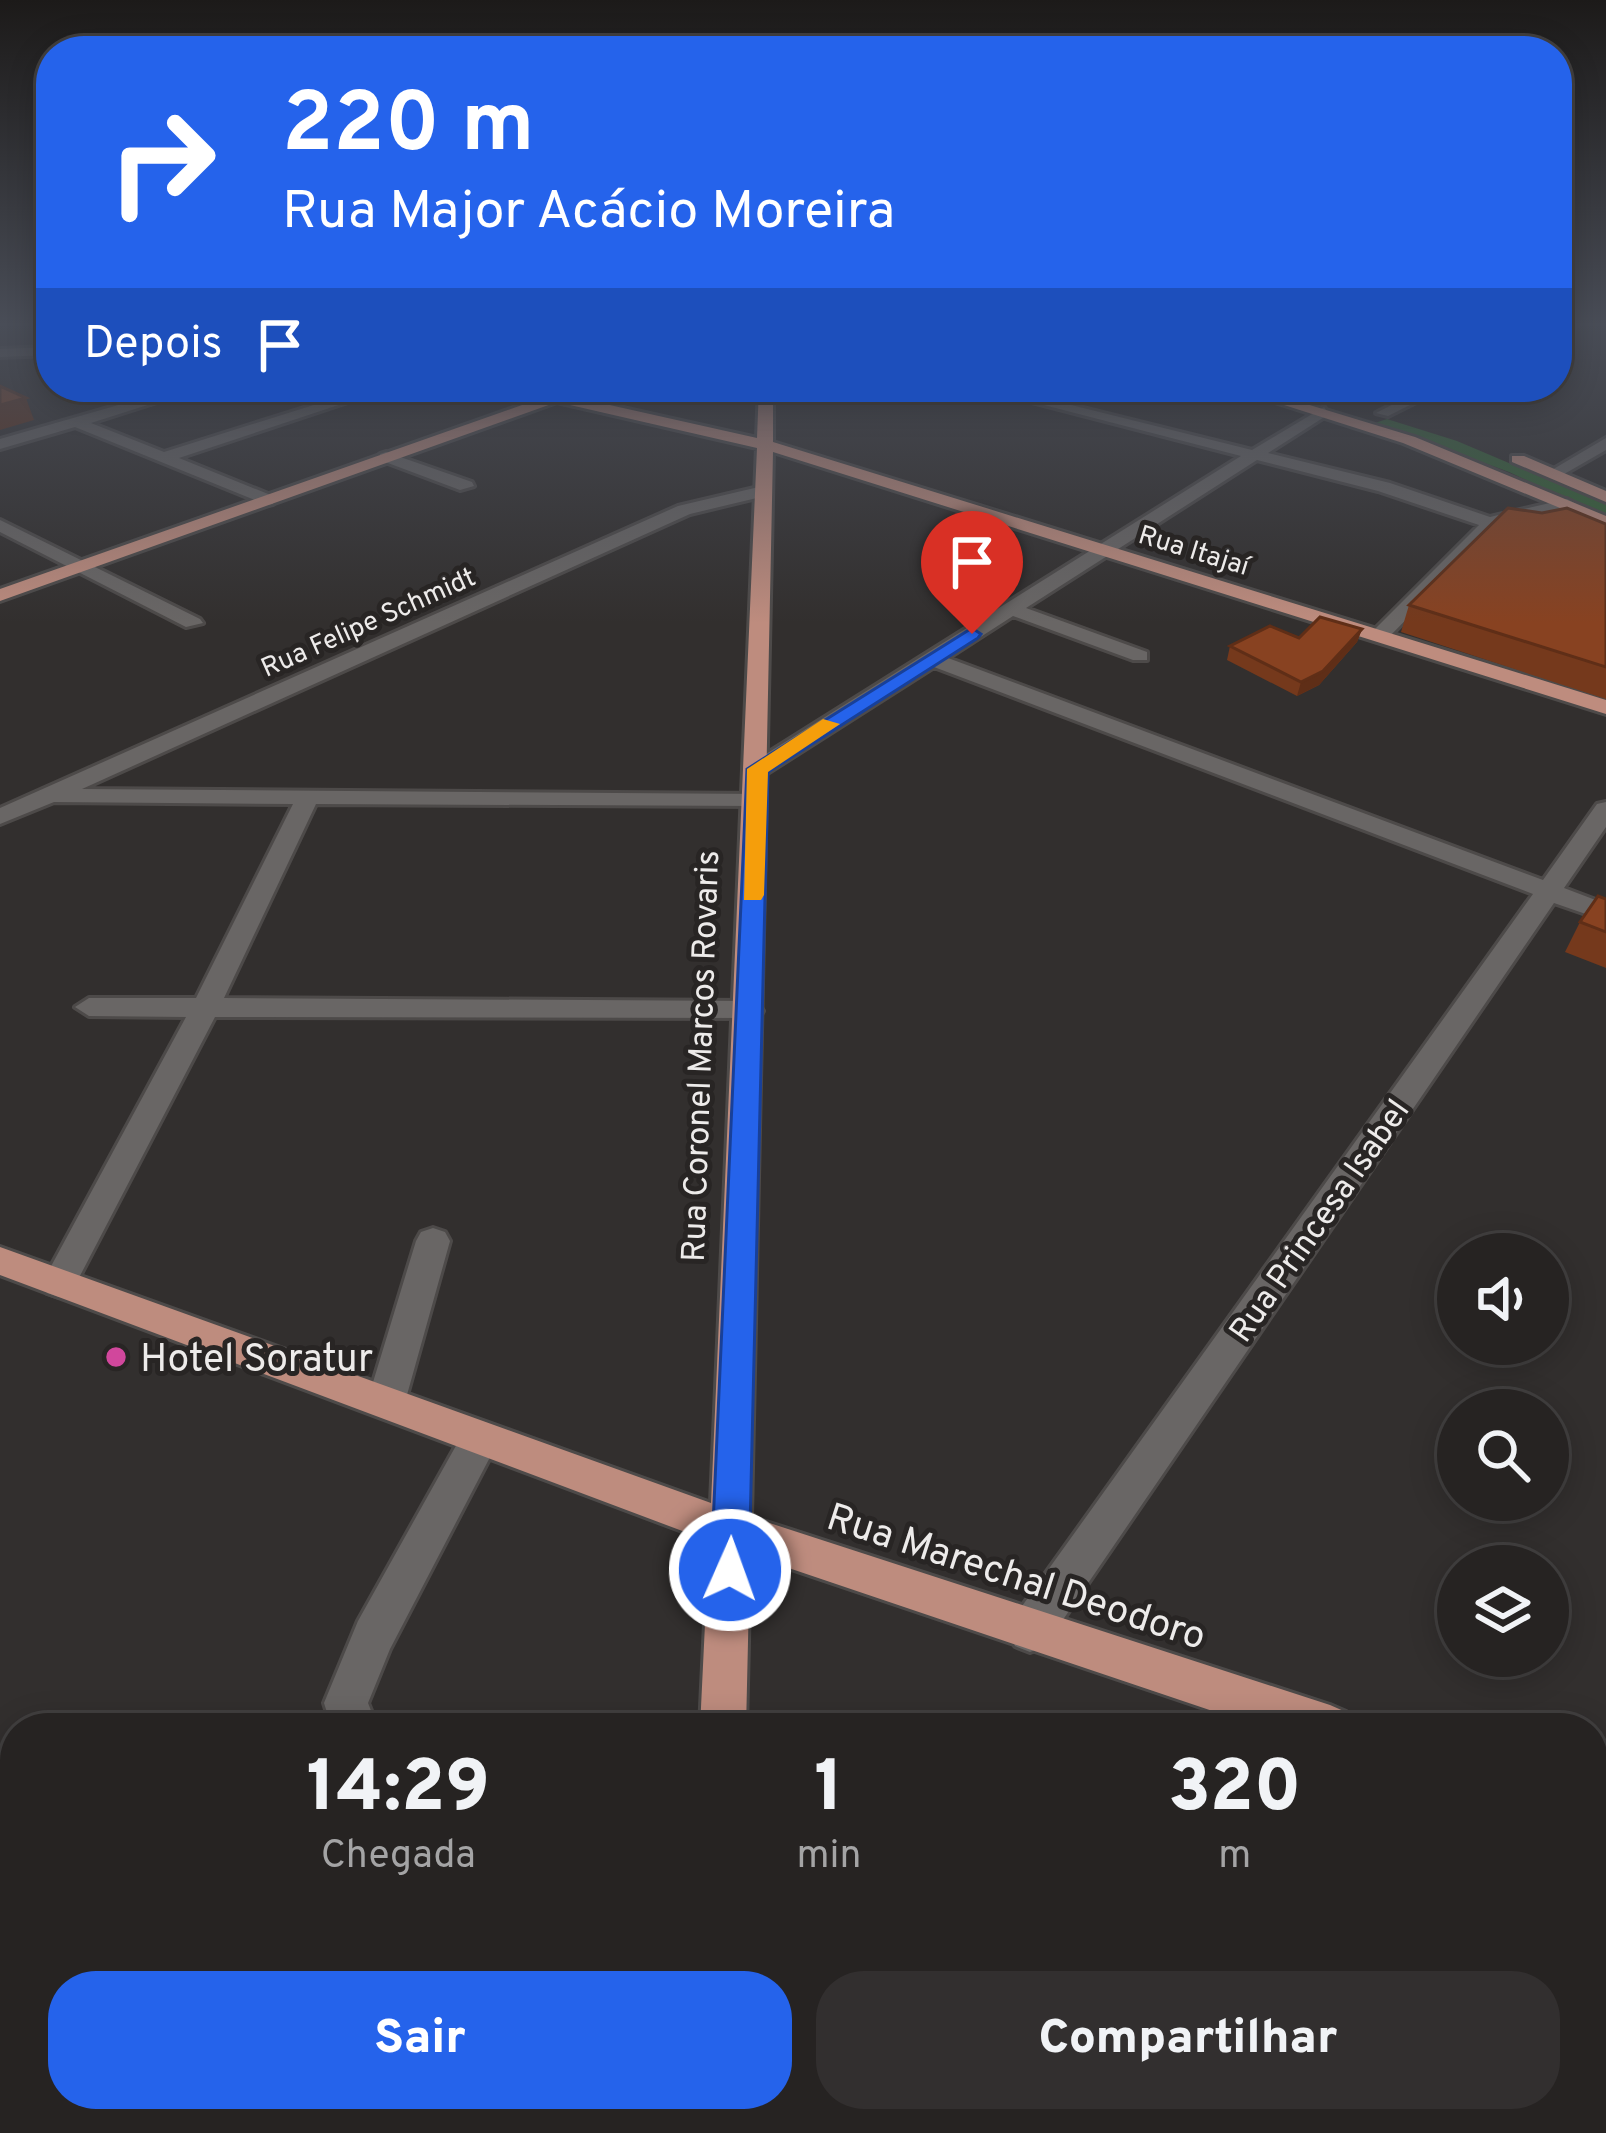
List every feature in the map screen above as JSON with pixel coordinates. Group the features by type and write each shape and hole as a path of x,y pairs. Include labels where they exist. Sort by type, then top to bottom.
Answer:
{"main road":[{"path":"0,595 482,424"},
{"name":"Rua Itajaí","path":"672,424 765,445 1606,707"},
{"name":"Rua Coronel Marcos Rovaris","path":"724,1713 765,424"},
{"path":"1362,424 1606,522"},
{"path":"1415,424 1435,430"},
{"path":"1499,452 1606,496"},
{"name":"Rua Marechal Deodoro","path":"0,1261 732,1530 1284,1713"}],"street":[{"path":"0,444 71,424"},
{"path":"80,424 267,500"},
{"path":"166,458 273,424"},
{"path":"1131,424 1420,498 1491,523"},
{"path":"46,796 308,797 756,784 932,659 1301,424"},
{"path":"1553,474 1606,443"},
{"path":"386,458 466,486"},
{"name":"Rua Felipe Schmidt","path":"0,817 698,504 763,491"},
{"path":"1378,636 1491,523 1567,504"},
{"path":"0,525 193,623"},
{"path":"1011,609 1140,656"},
{"path":"932,659 1606,913"},
{"path":"59,1282 206,1005 308,797"},
{"name":"Rua Princesa Isabel","path":"1030,1631 1606,809"},
{"path":"89,1007 749,1011"},
{"path":"386,1402 433,1240"},
{"path":"350,1713 346,1703 373,1636 481,1438"}],"green space":[{"path":"1376,424 1401,424 1457,441 1606,504 1606,517 1509,472"}],"building":[{"path":"1508,508 1542,513 1567,508 1606,524 1606,667 1409,605"},
{"path":"1320,617 1362,629 1323,671 1301,682 1230,646 1270,626 1299,638"},
{"path":"1598,896 1606,899 1606,932 1580,922"}],"slow traffic":[{"path":"753,895 758,769 830,724"}],"place":[{"name":"Hotel Soratur","path":"116,1357"}],"route":[{"path":"730,1570 758,769 972,634"}]}
